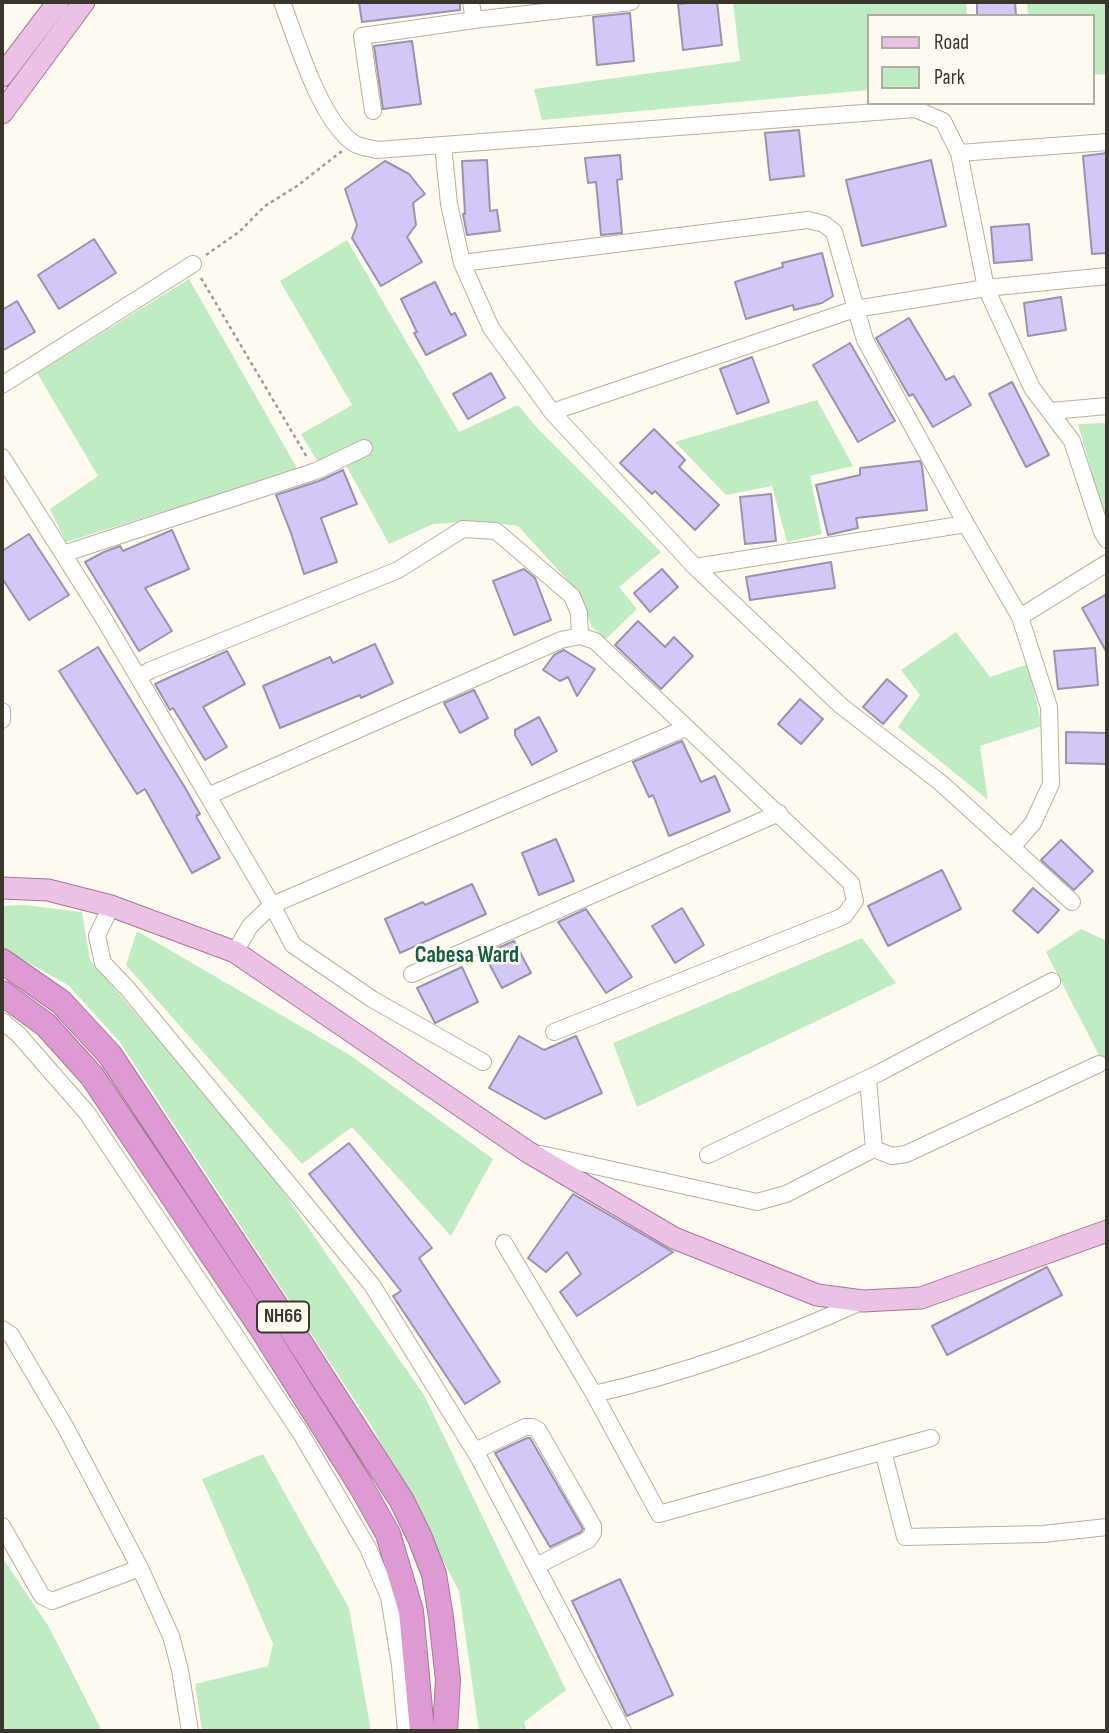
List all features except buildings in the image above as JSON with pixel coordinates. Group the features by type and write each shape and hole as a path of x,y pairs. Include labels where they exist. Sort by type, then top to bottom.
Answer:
{"highway":[{"name":"NH66","path":"2,961 61,1002 110,1055 297,1338 401,1502 420,1538 434,1574 441,1616 448,1680 439,1731"},
{"name":"NH66","path":"2,993 46,1025 92,1076 264,1332 361,1486 388,1534 411,1611 439,1731"}],"main road":[{"path":"2,76 58,2"},
{"path":"2,113 84,2"},
{"path":"2,888 48,890 111,906 235,952 528,1152 674,1238 817,1295 863,1301 921,1298 1107,1231"}],"street":[{"path":"282,2 310,74 334,124 354,144 377,150 915,109 943,121 959,152 986,288 1031,388 1072,441 1107,540"},
{"path":"471,2 474,20"},
{"path":"373,111 362,36 631,2"},
{"path":"959,152 1107,142"},
{"path":"443,145 449,204 462,263 491,328 552,412 695,568 841,705 941,783 1072,902"},
{"path":"462,263 808,220 824,223 834,232 866,340 1020,617 1049,707 1051,784 1033,823 1012,846"},
{"path":"2,385 193,264"},
{"path":"552,412 855,309 986,288 1107,276"},
{"path":"1051,411 1107,406"},
{"path":"62,554 316,471 364,448"},
{"path":"2,457 138,677 293,945 372,999 483,1062"},
{"path":"695,568 966,524"},
{"path":"138,677 398,570 463,529 496,531 572,596 579,613 580,636"},
{"path":"1020,617 1107,563"},
{"path":"208,796 561,640 580,636 595,641 851,883 855,901 844,916 554,1032"},
{"path":"2,711 2,720"},
{"path":"235,952 250,926 272,905 686,728"},
{"path":"412,974 779,813"},
{"path":"111,906 97,936 103,963 127,988 372,1285 475,1451 623,1731"},
{"path":"708,1154 868,1079 1052,981"},
{"path":"2,1021 18,1034 86,1113 300,1432 368,1548 389,1597 400,1665 406,1731"},
{"path":"528,1152 757,1202 786,1194 874,1149 892,1156 906,1154 1099,1064"},
{"path":"868,1079 874,1149"},
{"path":"504,1243 594,1394 659,1514 931,1438"},
{"path":"594,1394 642,1383 718,1358 796,1331 863,1301"},
{"path":"2,1329 11,1335 66,1428 140,1567 171,1636 180,1670 190,1731"},
{"path":"475,1451 525,1427 538,1430 593,1526 593,1533 588,1540 536,1566"},
{"path":"883,1451 905,1537 1043,1534 1107,1527"},
{"path":"2,1526 42,1596 52,1601 140,1567"}],"path":[{"path":"316,471 193,264 239,232 265,206 354,144"}],"green space":[{"path":"733,2 966,2 967,14 867,14 867,90 542,120 534,89 740,61"},
{"path":"1027,2 1107,2 1107,74 1095,75 1095,14 1028,14"},
{"path":"347,240 459,432 518,405 539,430 661,552 619,587 637,609 606,639 592,627 579,593 518,526 479,521 433,524 389,544 346,465 324,472 301,434 352,405 280,281"},
{"path":"189,279 298,470 66,542 50,509 98,476 37,373"},
{"path":"817,400 853,466 810,476 822,534 787,542 772,486 726,495 675,442"},
{"path":"1107,423 1107,527 1078,424"},
{"path":"956,632 990,677 1028,664 1042,726 980,746 988,800 898,727 920,695 901,670"},
{"path":"25,905 82,912 90,960 265,1165 424,1395 566,1690 524,1722 527,1731 479,1731 459,1591 371,1425 119,1041 68,985 2,948 2,906"},
{"path":"1081,929 1107,941 1107,1071 1046,952"},
{"path":"137,931 350,1055 493,1159 451,1236 352,1127 302,1164 126,965"},
{"path":"862,938 896,983 637,1107 613,1043"},
{"path":"263,1454 349,1608 371,1731 202,1731 195,1684 268,1666 273,1644 202,1479"},
{"path":"2,1557 49,1627 102,1731 2,1731"}],"district":[{"name":"Cabesa Ward","path":"467,956"}]}
